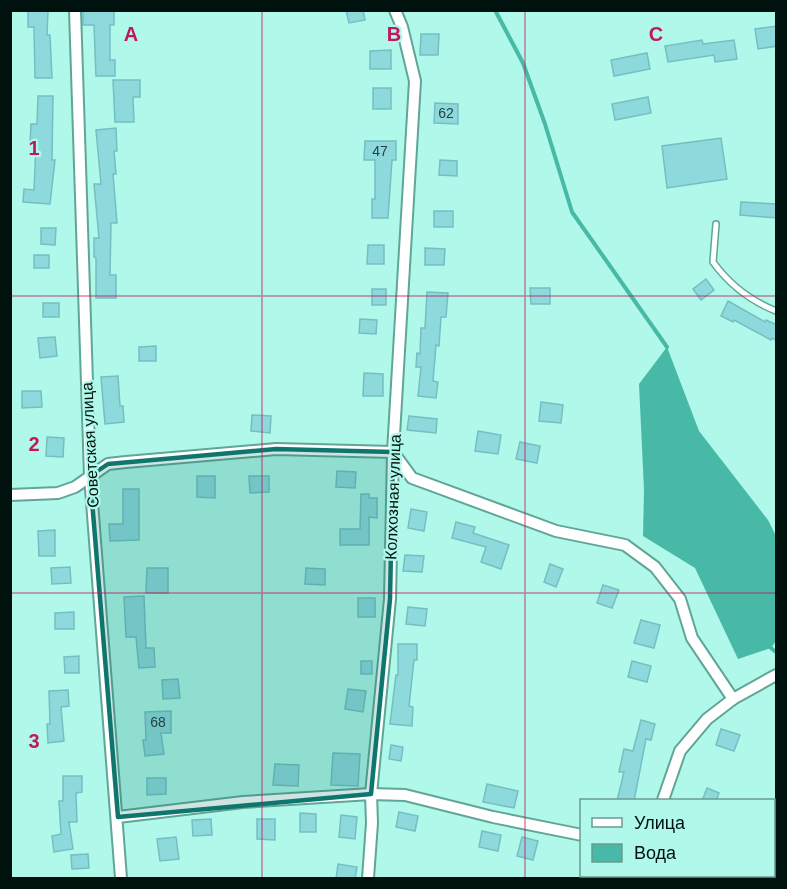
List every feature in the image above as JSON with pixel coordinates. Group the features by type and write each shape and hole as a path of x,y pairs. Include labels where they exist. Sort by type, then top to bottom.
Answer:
{"street":[{"name":"Советская улица","path":"75,10 90,476 121,879"},
{"name":"Колхозная улица","path":"368,879 372,824 371,794 390,599 393,452 415,81 402,27 395,10"},
{"path":"10,495 58,494 75,487 108,464 265,450 393,452 412,478 556,531 625,545 655,567 680,599 692,638 733,699"},
{"path":"664,799 681,751 707,719 733,699 775,676"},
{"path":"118,817 243,802 371,794 405,795 493,817 580,835"}],"lane":[{"path":"716,224 713,262 723,277 737,289 777,311"}],"highlighted area":[{"path":"276,449 393,452 390,599 371,794 118,817 90,476 108,464"}],"water":[{"path":"667,347 699,431 768,520 776,536 776,641 771,648 738,659 695,568 643,536 644,490 639,384"}],"building":[{"path":"114,10 114,25 110,25 110,60 115,60 115,76 96,76 94,25 83,25 83,11"},
{"path":"346,10 363,10 365,20 349,23"},
{"path":"28,11 48,11 47,35 50,35 52,78 35,78 34,27 28,27"},
{"path":"777,26 777,46 758,49 755,29"},
{"path":"421,34 439,34 438,55 420,55"},
{"path":"702,40 703,44 734,40 737,59 715,62 714,55 668,62 665,46"},
{"path":"391,50 391,69 370,69 370,51"},
{"path":"647,53 650,69 614,76 611,60"},
{"path":"113,80 140,80 140,97 133,97 134,122 115,122"},
{"path":"373,88 391,88 391,109 373,109"},
{"path":"38,96 53,96 52,160 55,160 50,204 23,202 24,189 34,190 36,144 30,144 31,124 37,124"},
{"path":"648,97 651,113 615,120 612,104"},
{"path":"435,103 458,104 458,124 434,123"},
{"path":"116,128 117,151 114,151 116,174 113,174 117,223 111,223 110,275 116,275 116,298 96,298 94,238 99,238 94,184 101,184 96,130"},
{"path":"721,138 727,179 667,188 662,146"},
{"path":"365,141 396,141 396,160 392,160 388,218 372,218 372,199 375,199 375,160 364,160"},
{"path":"440,160 457,161 457,176 439,175"},
{"path":"741,202 777,204 777,218 740,215"},
{"path":"434,211 453,211 453,227 434,227"},
{"path":"41,228 56,228 55,245 41,244"},
{"path":"368,245 384,245 384,264 367,264"},
{"path":"425,248 445,249 444,265 425,265"},
{"path":"34,255 49,255 49,268 34,268"},
{"path":"706,279 714,290 701,300 693,289"},
{"path":"530,288 550,288 550,304 531,304"},
{"path":"372,289 386,289 386,305 372,305"},
{"path":"427,292 448,293 446,317 441,317 439,346 436,345 433,381 438,382 436,398 418,396 421,367 416,367 417,353 420,354 421,328 425,328"},
{"path":"728,301 765,322 766,320 777,325 777,341 721,316"},
{"path":"43,303 59,303 59,317 43,317"},
{"path":"360,319 377,320 376,334 359,333"},
{"path":"55,337 57,356 40,358 38,338"},
{"path":"156,346 156,361 139,361 139,347"},
{"path":"364,373 383,374 383,396 363,396"},
{"path":"118,376 120,406 123,406 124,422 105,424 101,377"},
{"path":"22,391 41,391 42,407 22,408"},
{"path":"541,402 563,405 561,423 539,421"},
{"path":"252,415 271,416 270,433 251,431"},
{"path":"409,416 437,419 436,433 407,430"},
{"path":"478,431 501,435 498,454 475,451"},
{"path":"47,437 64,438 63,457 46,456"},
{"path":"520,442 540,446 537,463 516,459"},
{"path":"337,471 356,472 355,488 336,487"},
{"path":"197,476 215,476 215,498 197,497"},
{"path":"249,476 269,476 269,492 250,493"},
{"path":"123,489 139,489 139,540 110,541 109,524 123,524"},
{"path":"361,494 369,494 369,498 377,498 377,518 369,517 369,545 340,545 340,529 360,529"},
{"path":"411,509 427,512 424,531 408,528"},
{"path":"456,522 475,527 473,533 509,545 501,569 481,562 486,547 452,538"},
{"path":"55,530 55,556 39,556 38,531"},
{"path":"405,555 424,556 422,572 403,571"},
{"path":"550,564 563,569 556,587 544,582"},
{"path":"70,567 71,583 52,584 51,568"},
{"path":"147,568 168,568 168,593 146,593"},
{"path":"306,568 325,569 325,585 305,584"},
{"path":"603,585 619,590 612,608 597,603"},
{"path":"144,596 146,648 154,648 155,667 139,668 136,637 126,637 124,597"},
{"path":"358,598 375,598 375,617 358,617"},
{"path":"408,607 427,609 425,626 406,624"},
{"path":"74,612 74,629 55,629 55,613"},
{"path":"641,620 660,625 654,648 634,643"},
{"path":"398,644 417,644 417,660 414,660 409,706 413,707 412,726 390,724 396,675 398,675"},
{"path":"79,656 79,673 65,673 64,657"},
{"path":"361,661 372,661 372,674 361,674"},
{"path":"632,661 651,666 647,682 628,677"},
{"path":"178,679 180,698 163,699 162,680"},
{"path":"348,689 366,691 363,712 345,709"},
{"path":"68,690 69,706 61,707 64,741 48,743 49,691"},
{"path":"171,711 171,733 161,733 164,754 145,756 143,740 146,740 145,712"},
{"path":"641,720 655,724 651,740 646,739 634,799 617,799 624,772 619,772 624,749 633,751"},
{"path":"721,729 740,735 734,751 716,745"},
{"path":"391,745 403,747 401,761 389,759"},
{"path":"333,753 360,754 358,786 331,785"},
{"path":"275,764 299,765 298,786 273,785"},
{"path":"63,776 82,776 82,792 76,793 77,822 69,822 73,849 54,852 52,836 61,834 59,801 63,801"},
{"path":"147,778 166,778 166,794 147,795"},
{"path":"487,784 518,791 514,808 483,802"},
{"path":"707,788 719,793 717,799 703,799"},
{"path":"399,812 418,816 415,831 396,827"},
{"path":"300,813 316,814 316,832 300,832"},
{"path":"341,815 357,817 355,839 339,837"},
{"path":"211,819 212,835 193,836 192,820"},
{"path":"257,819 275,819 275,840 257,839"},
{"path":"482,831 501,835 498,851 479,847"},
{"path":"176,837 179,859 160,861 157,839"},
{"path":"522,837 538,841 533,860 517,856"},
{"path":"88,854 89,868 72,869 71,855"},
{"path":"338,864 357,867 355,879 336,879"}],"waterway":[{"path":"495,10 523,63 545,124 572,212 667,347"},
{"path":"771,648 776,652"}]}
